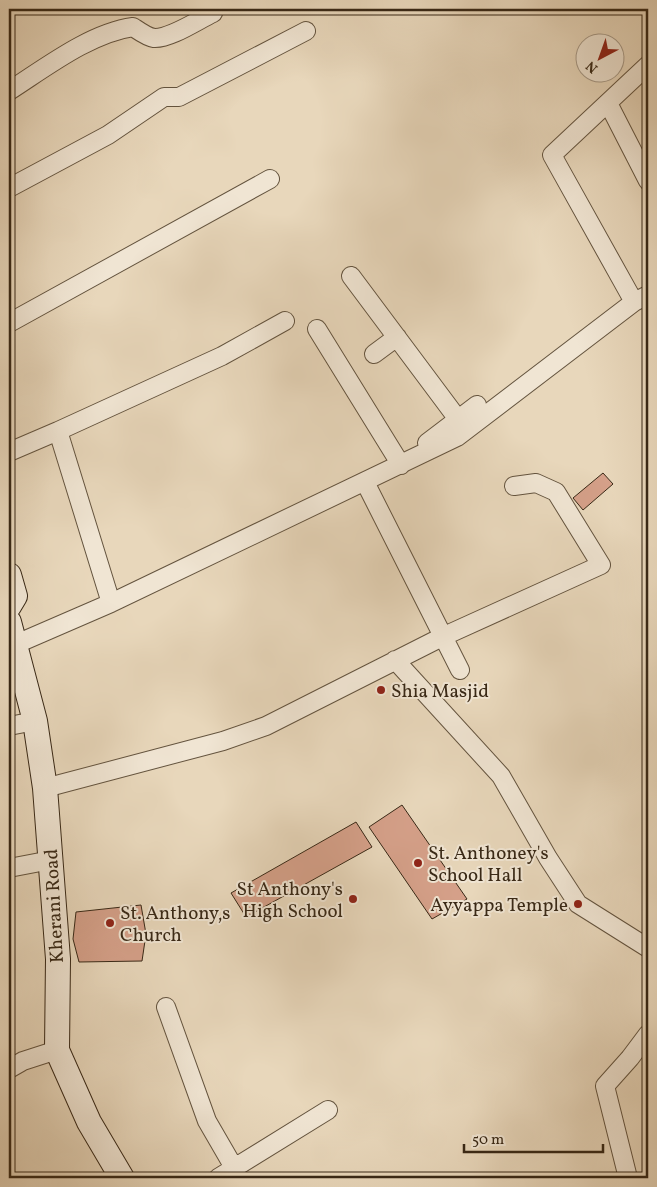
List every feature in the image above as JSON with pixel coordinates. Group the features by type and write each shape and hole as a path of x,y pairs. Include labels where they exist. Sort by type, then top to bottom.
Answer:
{"main road":[{"path":"9,575 15,596 9,606"},
{"name":"Kherani Road","path":"9,622 35,721 45,788 58,960 56,1050 89,1122 122,1178"}],"street":[{"path":"9,91 76,49 118,29 133,27 143,34 155,38 169,36 213,13"},
{"path":"9,188 108,135 164,97 179,97 306,31"},
{"path":"427,443 462,425 641,298 552,155 648,65"},
{"path":"608,103 648,181"},
{"path":"9,323 270,179"},
{"path":"351,276 462,425"},
{"path":"9,452 222,356 285,321"},
{"path":"317,329 401,465"},
{"path":"374,354 397,337"},
{"path":"14,645 112,603 457,437 462,425 477,406"},
{"path":"58,431 112,603"},
{"path":"365,482 460,670"},
{"path":"45,788 223,741 266,726 442,637 601,565 556,492 536,483 514,486"},
{"path":"395,660 501,776 548,858 578,904 648,948"},
{"path":"9,726 35,721"},
{"path":"9,868 51,860"},
{"path":"166,1007 207,1121 237,1174"},
{"path":"628,1178 605,1086 648,1034"},
{"path":"9,1069 23,1060 56,1050"},
{"path":"218,1178 237,1174 328,1110"}],"building":[{"path":"603,473 613,484 583,510 573,498"},
{"name":"St. Anthoney's School Hall","path":"402,805 467,899 432,919 369,827"},
{"path":"356,822 372,847 246,917 231,893"},
{"name":"St. Anthony,s Church","path":"141,905 146,934 142,961 79,962 73,939 76,912"}],"place":[{"name":"Shia Masjid","path":"381,690"},
{"name":"St. Anthoney's School Hall","path":"418,863"},
{"name":"St Anthony's High School","path":"353,899"},
{"name":"Ayyappa Temple","path":"578,904"},
{"name":"St. Anthony,s Church","path":"110,923"}]}
